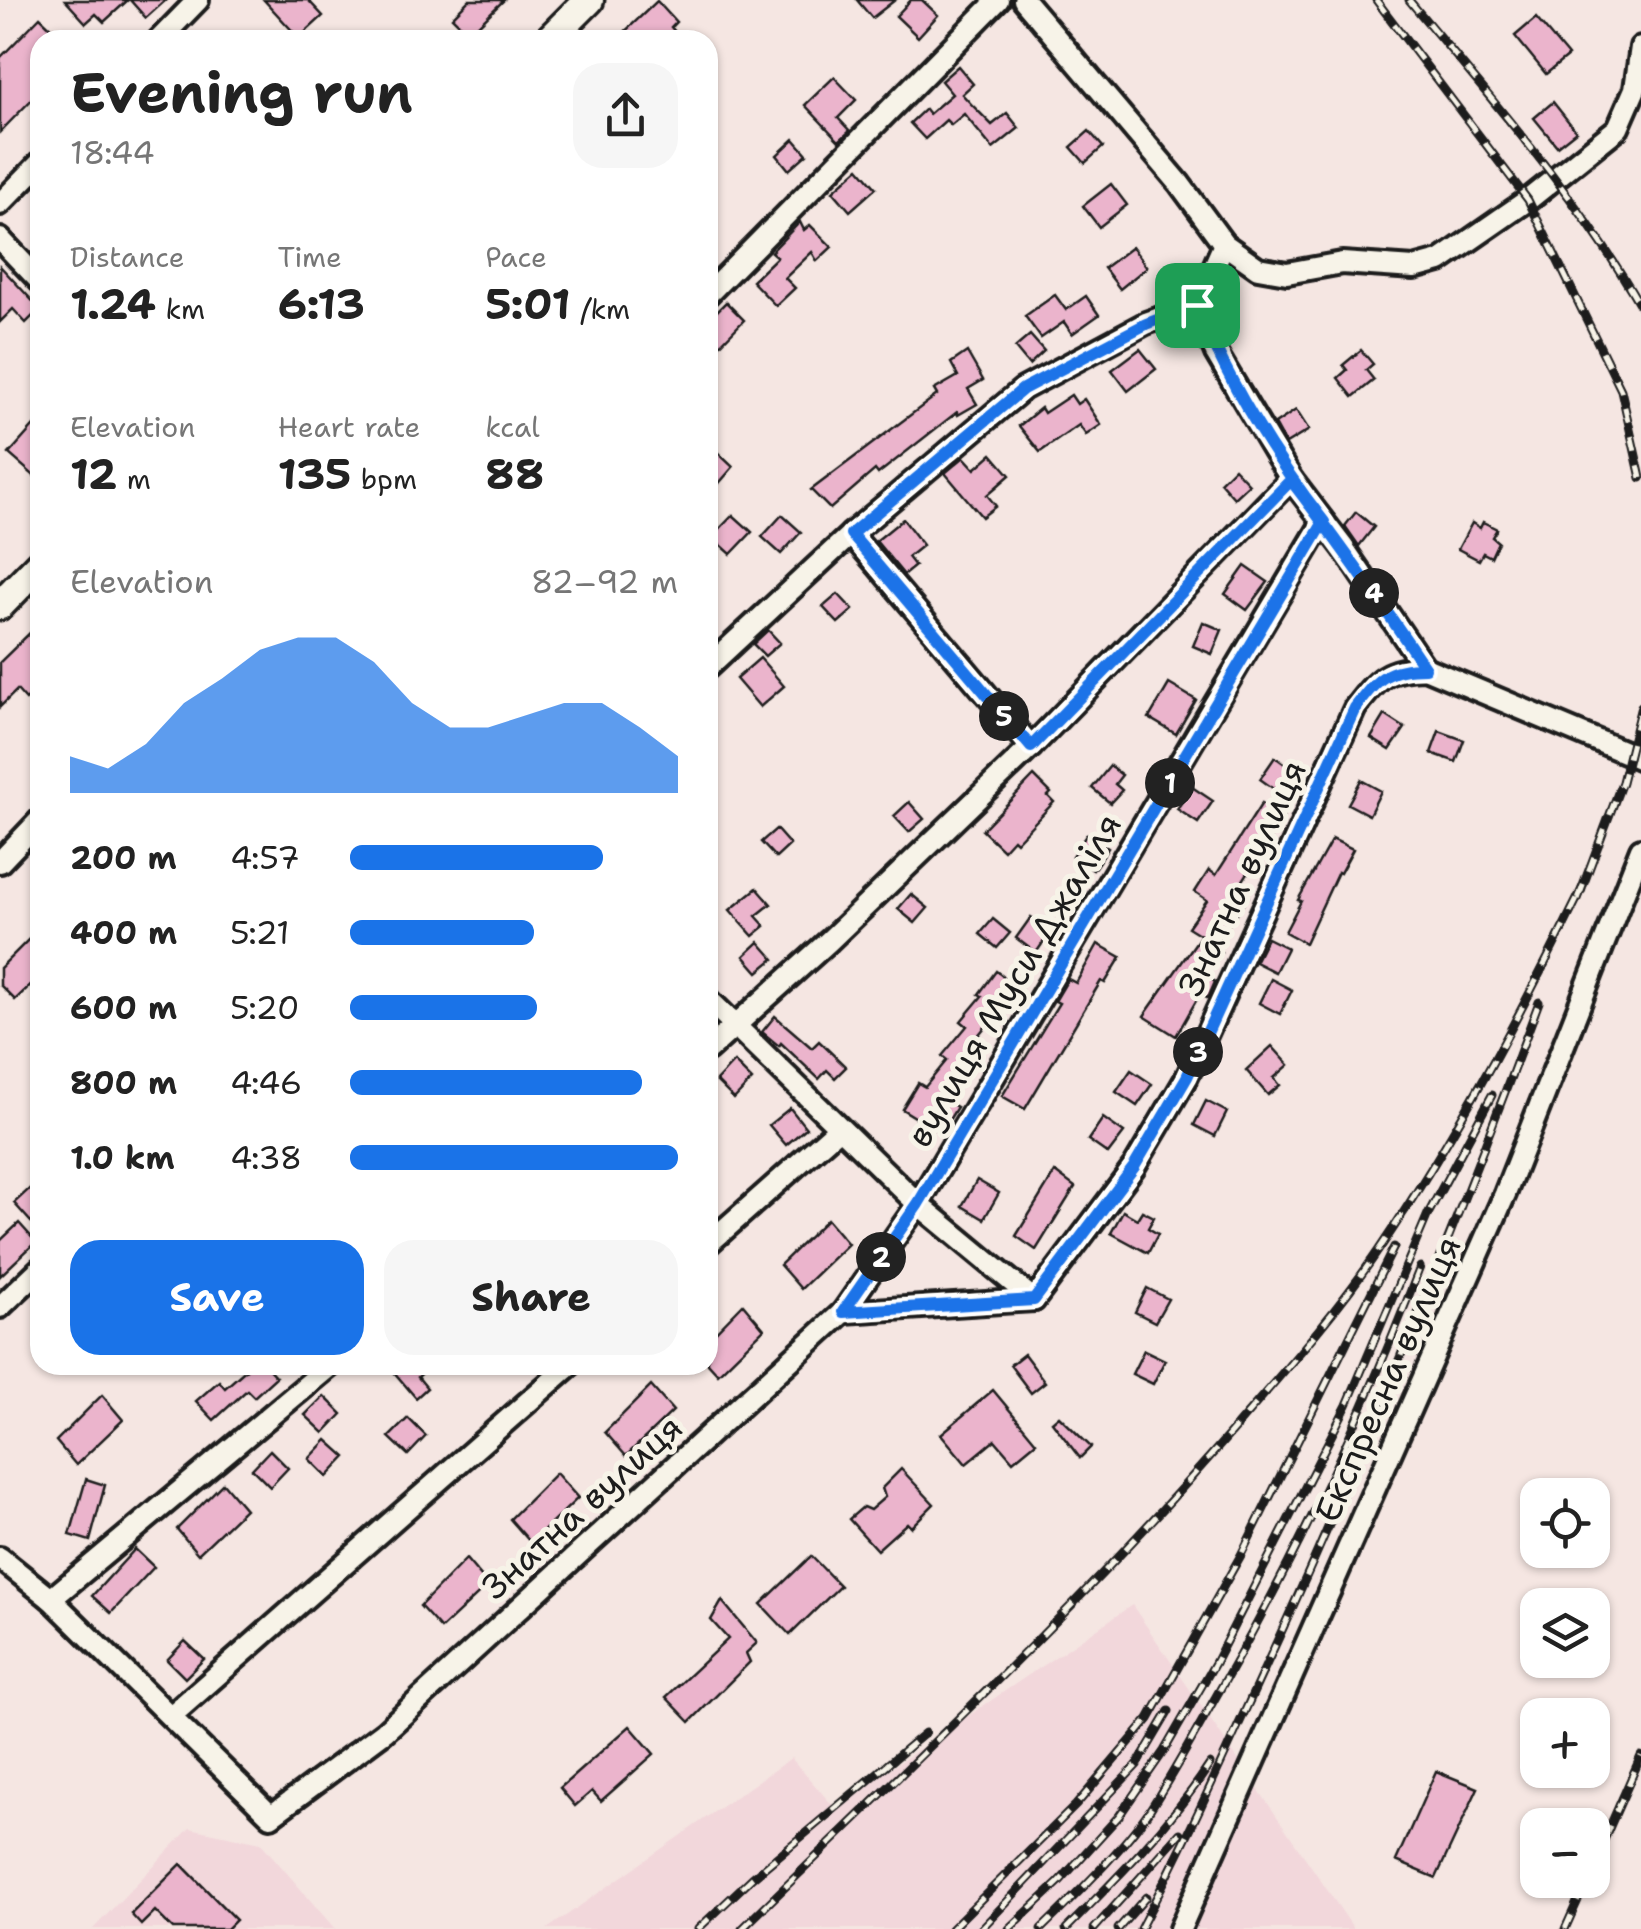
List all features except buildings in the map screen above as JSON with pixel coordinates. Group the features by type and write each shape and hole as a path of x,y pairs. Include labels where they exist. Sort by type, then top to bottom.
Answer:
{"main road":[{"path":"560,30 589,0"},
{"path":"0,605 30,574"}],"street":[{"path":"169,30 198,0"},
{"path":"718,284 998,0"},
{"path":"1024,0 1179,183 1224,244 1258,268 1287,273 1342,263 1414,268 1440,261 1528,200 1618,128 1635,89 1641,47"},
{"path":"0,204 30,173"},
{"path":"0,238 30,270"},
{"path":"1224,244 1197,305 1216,353 1291,480 1425,668 1641,760"},
{"path":"718,658 851,534 1023,389 1146,324 1197,305"},
{"path":"718,1042 830,941 1031,747 1291,480"},
{"name":"вулиця Муси Джаліля","path":"843,1312 918,1204 1324,522"},
{"path":"851,534 1031,747"},
{"name":"Знатна вулиця","path":"1034,1300 1134,1167 1187,1077 1355,708 1376,681 1400,668 1425,668"},
{"path":"0,862 30,830"},
{"name":"Експресна вулиця","path":"1180,1929 1500,1207 1641,849"},
{"path":"718,1010 918,1204 1034,1300"},
{"path":"718,1235 839,1128"},
{"path":"0,1307 30,1278"},
{"path":"843,1312 1034,1300"},
{"name":"Знатна вулиця","path":"172,1716 272,1816 384,1732 843,1312"},
{"path":"52,1599 319,1375"},
{"path":"0,1558 52,1599 172,1716 559,1375"}],"shaded area":[{"path":"1132,1605 1354,1929 547,1929 791,1758 834,1807"},
{"path":"190,1828 261,1843 335,1929 93,1929"}],"railway":[{"path":"1376,0 1528,200 1621,390 1641,478"},
{"path":"1409,0 1561,187 1641,307"},
{"path":"1578,899 1622,782 1641,706"},
{"path":"742,1929 1117,1558 1327,1319 1407,1208 1461,1119 1582,889"},
{"path":"1140,1929 1336,1510 1441,1257 1539,1002"},
{"path":"1009,1929 1059,1882 1119,1816 1164,1751 1215,1663 1347,1405 1428,1214 1492,1095"},
{"path":"951,1929 1076,1805 1149,1719 1241,1555 1394,1247"},
{"path":"1041,1929 1138,1826 1186,1749 1304,1533 1420,1267"},
{"path":"981,1929 1137,1765 1169,1711"},
{"path":"698,1929 752,1878 925,1733"},
{"path":"1610,1826 1641,1756"},
{"path":"1066,1929 1160,1830 1210,1764"},
{"path":"1094,1929 1180,1833"},
{"path":"1118,1929 1146,1897"},
{"path":"1565,1929 1579,1898"}],"route":[{"path":"1197,305 1146,324 1023,389 851,534 1031,747 1291,480 1324,522 1343,548 1425,668 1400,668 1376,681 1355,708 1187,1077 1134,1167 1034,1300 843,1312 918,1204 1324,522 1291,480 1216,353 1197,305"}]}
